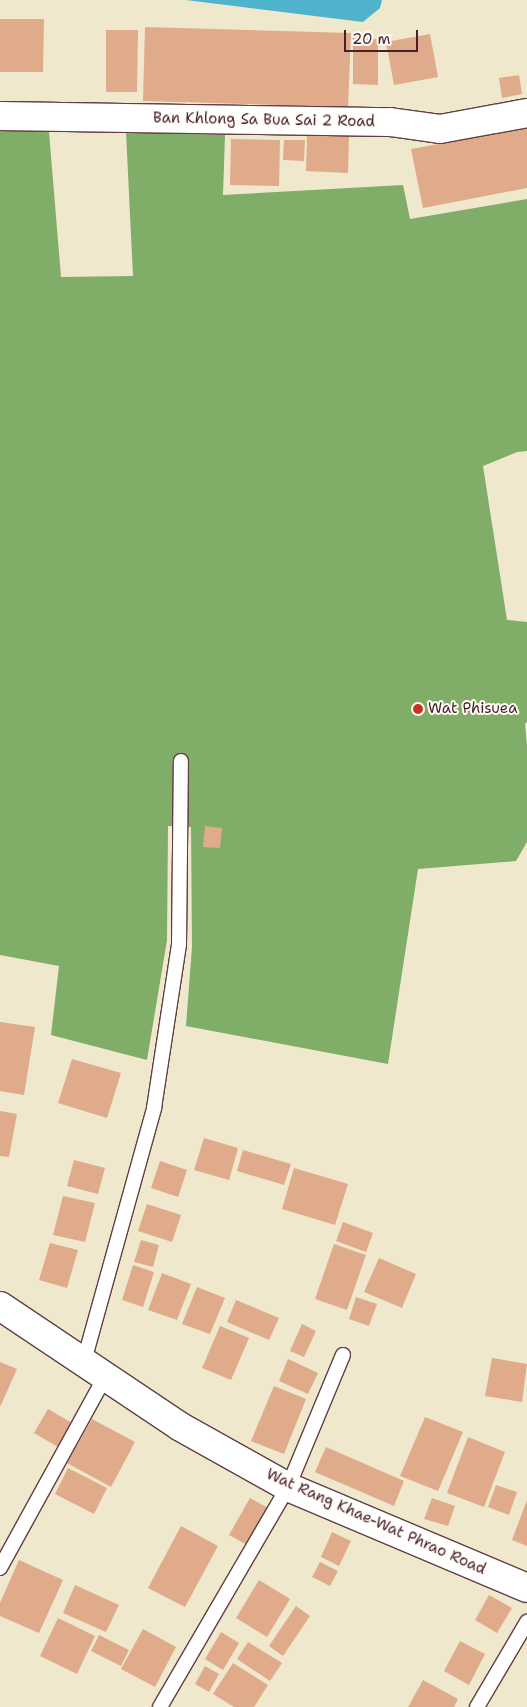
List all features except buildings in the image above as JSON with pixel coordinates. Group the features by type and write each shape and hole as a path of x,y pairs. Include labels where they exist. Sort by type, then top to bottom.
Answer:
{"street":[{"name":"Ban Khlong Sa Bua Sai 2 Road","path":"0,116 390,122 440,128 527,113"},
{"name":"Wat Rang Khae-Wat Phrao Road","path":"0,1306 180,1426 288,1487 527,1588"}],"lane":[{"path":"0,1568 95,1368 154,1108 179,944 180,761"},
{"path":"160,1707 288,1487 343,1355"},
{"path":"477,1707 527,1622"}],"green space":[{"path":"0,130 49,132 61,277 133,276 126,132 225,135 223,195 403,185 410,219 527,199 527,451 517,452 483,466 507,620 527,622 527,722 525,724 527,746 527,842 516,861 418,869 388,1064 186,1026 192,947 191,827 168,826 167,940 147,1060 51,1035 59,966 0,955"}],"water":[{"path":"186,0 382,0 380,8 363,22"}],"place":[{"name":"Wat Phisuea","path":"418,709"}]}
